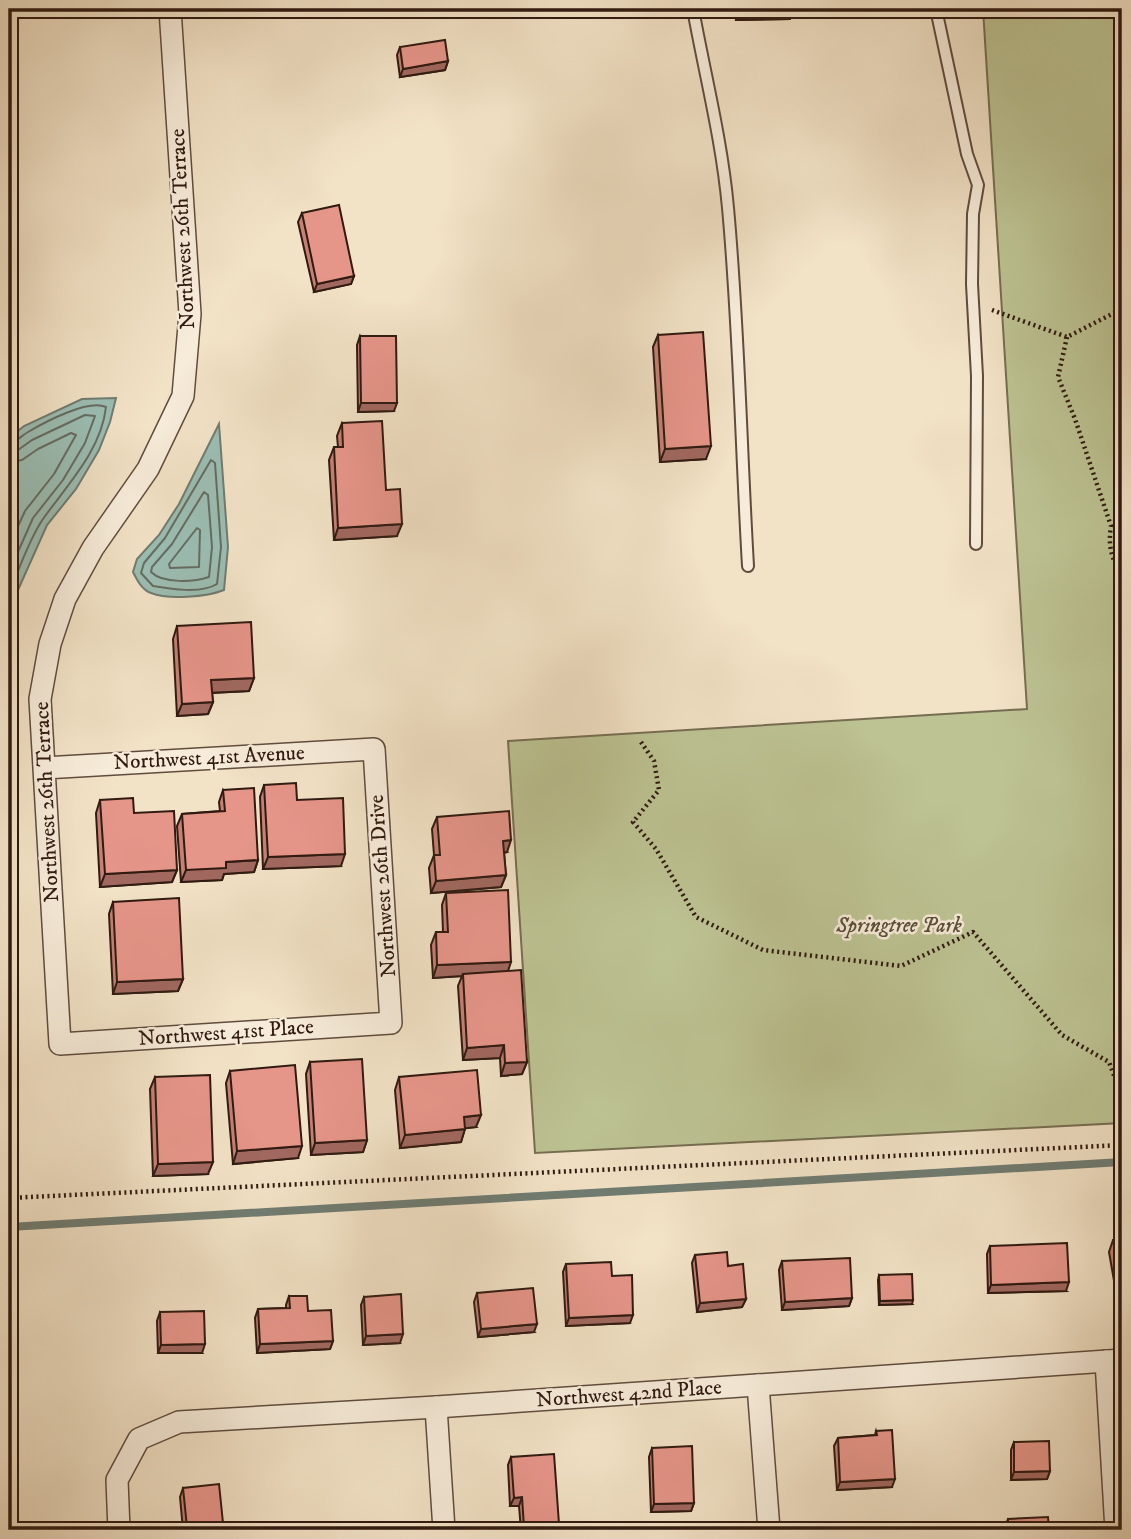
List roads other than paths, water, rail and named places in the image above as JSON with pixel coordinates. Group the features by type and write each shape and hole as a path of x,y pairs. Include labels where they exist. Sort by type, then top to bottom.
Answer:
{"street":[{"name":"Northwest 26th Terrace","path":"60,1044 40,699 50,644 65,599 93,548 148,469 183,396 190,314 170,9"},
{"name":"Northwest 41st Avenue","path":"44,768 374,749"},
{"name":"Northwest 26th Drive","path":"374,749 391,1023"},
{"name":"Northwest 41st Place","path":"60,1044 391,1023"},
{"name":"Northwest 42nd Place","path":"119,1530 117,1480 138,1438 179,1422 1114,1361"},
{"path":"1114,1361 1116,1530"},
{"path":"758,1385 769,1530"},
{"path":"436,1407 444,1530"}],"lane":[{"path":"693,9 728,206 748,566"},
{"path":"936,9 964,141 978,185 973,214 972,284 975,304 976,544"}],"water":[{"path":"116,398 99,450 76,489 47,525 9,610 9,438 24,426 82,399"},
{"path":"219,424 228,547 224,590 188,597 148,592 133,572 137,559 159,535 179,504"}],"waterway":[{"path":"9,1227 1122,1162"}],"park label":[{"name":"Springtree Park","path":"899,926"}]}
